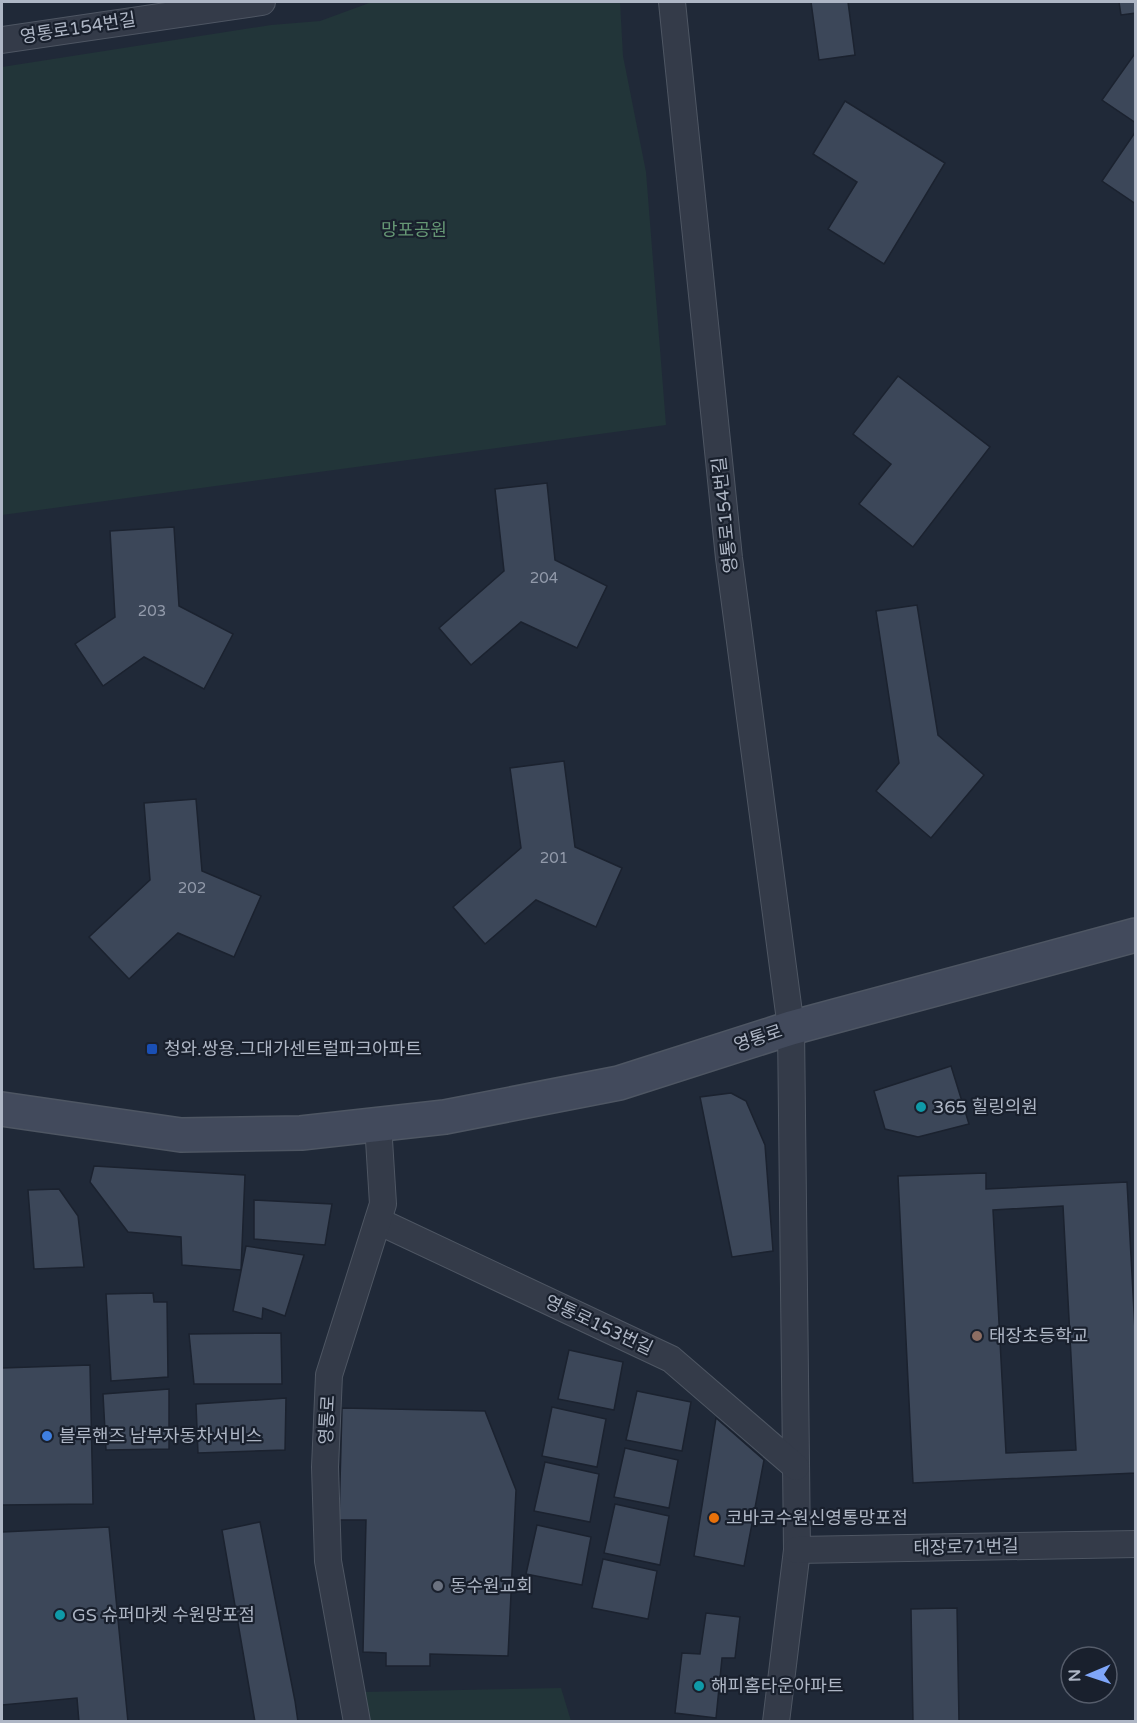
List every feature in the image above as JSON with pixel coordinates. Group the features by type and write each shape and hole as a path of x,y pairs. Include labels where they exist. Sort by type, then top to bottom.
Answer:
{"main road":[{"name":"영통로","path":"2,1109 181,1135 302,1133 445,1117 619,1083 791,1028 1136,935"}],"street":[{"name":"영통로154번길","path":"2,40 262,2"},
{"name":"영통로154번길","path":"672,2 729,558 791,1028"},
{"path":"776,1722 796,1550 791,1028"},
{"name":"영통로","path":"357,1722 328,1561 325,1467 329,1375 383,1204 378,1124"},
{"name":"영통로153번길","path":"378,1221 670,1359 796,1467"},
{"name":"태장로71번길","path":"796,1550 1136,1544"}],"green space":[{"name":"망포공원","path":"372,2 620,2 623,56 646,172 666,425 2,515 2,67 271,25 320,21"},
{"path":"561,1688 571,1721 368,1721 363,1692"}],"building":[{"path":"811,2 848,2 855,55 819,60"},
{"path":"1119,2 1136,2 1136,13 1121,15"},
{"path":"1136,52 1136,123 1102,100"},
{"path":"845,101 945,163 884,264 828,229 857,182 813,154"},
{"path":"1136,131 1136,204 1102,181"},
{"path":"898,376 990,447 913,547 859,504 891,464 853,434"},
{"path":"547,483 555,560 607,586 577,648 521,622 471,665 439,628 504,571 495,489"},
{"path":"174,527 179,606 233,634 204,689 144,657 103,686 75,644 115,617 110,531"},
{"path":"917,605 938,735 984,775 931,838 876,791 899,763 876,611"},
{"path":"564,761 575,847 622,868 596,927 536,900 485,944 453,907 521,848 510,768"},
{"path":"196,799 202,871 261,896 234,957 178,933 129,979 89,937 150,880 144,803"},
{"name":"365 힐링의원","path":"951,1066 969,1124 918,1137 885,1129 874,1091"},
{"path":"731,1093 746,1101 765,1145 773,1251 732,1257 700,1097"},
{"path":"94,1166 245,1175 241,1270 182,1265 181,1237 128,1232 90,1182"},
{"path":"986,1173 986,1189 1127,1182 1136,1349 1136,1473 913,1483 898,1176","holes":["1063,1206 1076,1450 1006,1453 993,1210"]},
{"path":"59,1189 78,1216 84,1267 34,1269 28,1190"},
{"path":"254,1200 332,1204 325,1245 254,1239"},
{"path":"246,1246 304,1255 285,1316 263,1308 262,1319 233,1311"},
{"path":"153,1293 154,1302 167,1302 168,1377 111,1381 106,1294"},
{"path":"281,1333 282,1384 194,1384 189,1334"},
{"path":"569,1350 623,1362 614,1410 558,1399"},
{"name":"블루핸즈 남부자동차서비스","path":"90,1365 93,1504 2,1505 2,1368"},
{"path":"169,1389 169,1449 106,1450 103,1394"},
{"path":"637,1391 691,1402 682,1451 626,1440"},
{"path":"286,1398 285,1450 198,1453 196,1404"},
{"path":"552,1407 606,1419 597,1467 542,1456"},
{"name":"동수원교회","path":"342,1408 485,1411 516,1490 508,1656 430,1654 430,1666 386,1666 386,1653 363,1652 366,1520 339,1520"},
{"path":"716,1418 764,1460 744,1566 694,1556"},
{"path":"625,1448 678,1460 669,1508 614,1497"},
{"path":"545,1462 599,1474 590,1522 534,1511"},
{"path":"615,1504 669,1516 660,1565 604,1553"},
{"path":"260,1522 298,1722 255,1722 222,1530"},
{"path":"537,1525 591,1537 582,1585 526,1574"},
{"name":"GS 슈퍼마켓 수원망포점","path":"109,1527 128,1722 79,1722 77,1698 2,1705 2,1532"},
{"path":"603,1559 657,1571 648,1619 592,1608"},
{"path":"957,1608 959,1722 913,1722 911,1609"},
{"name":"해피홈타운아파트","path":"706,1613 740,1617 735,1658 722,1658 716,1718 675,1713 682,1653 700,1654"}],"place":[{"name":"청와.쌍용.그대가센트럴파크아파트","path":"152,1049"},
{"name":"365 힐링의원","path":"921,1107"},
{"name":"태장초등학교","path":"977,1336"},
{"name":"블루핸즈 남부자동차서비스","path":"47,1436"},
{"name":"코바코수원신영통망포점","path":"714,1518"},
{"name":"동수원교회","path":"438,1586"},
{"name":"GS 슈퍼마켓 수원망포점","path":"60,1615"},
{"name":"해피홈타운아파트","path":"699,1686"}]}
